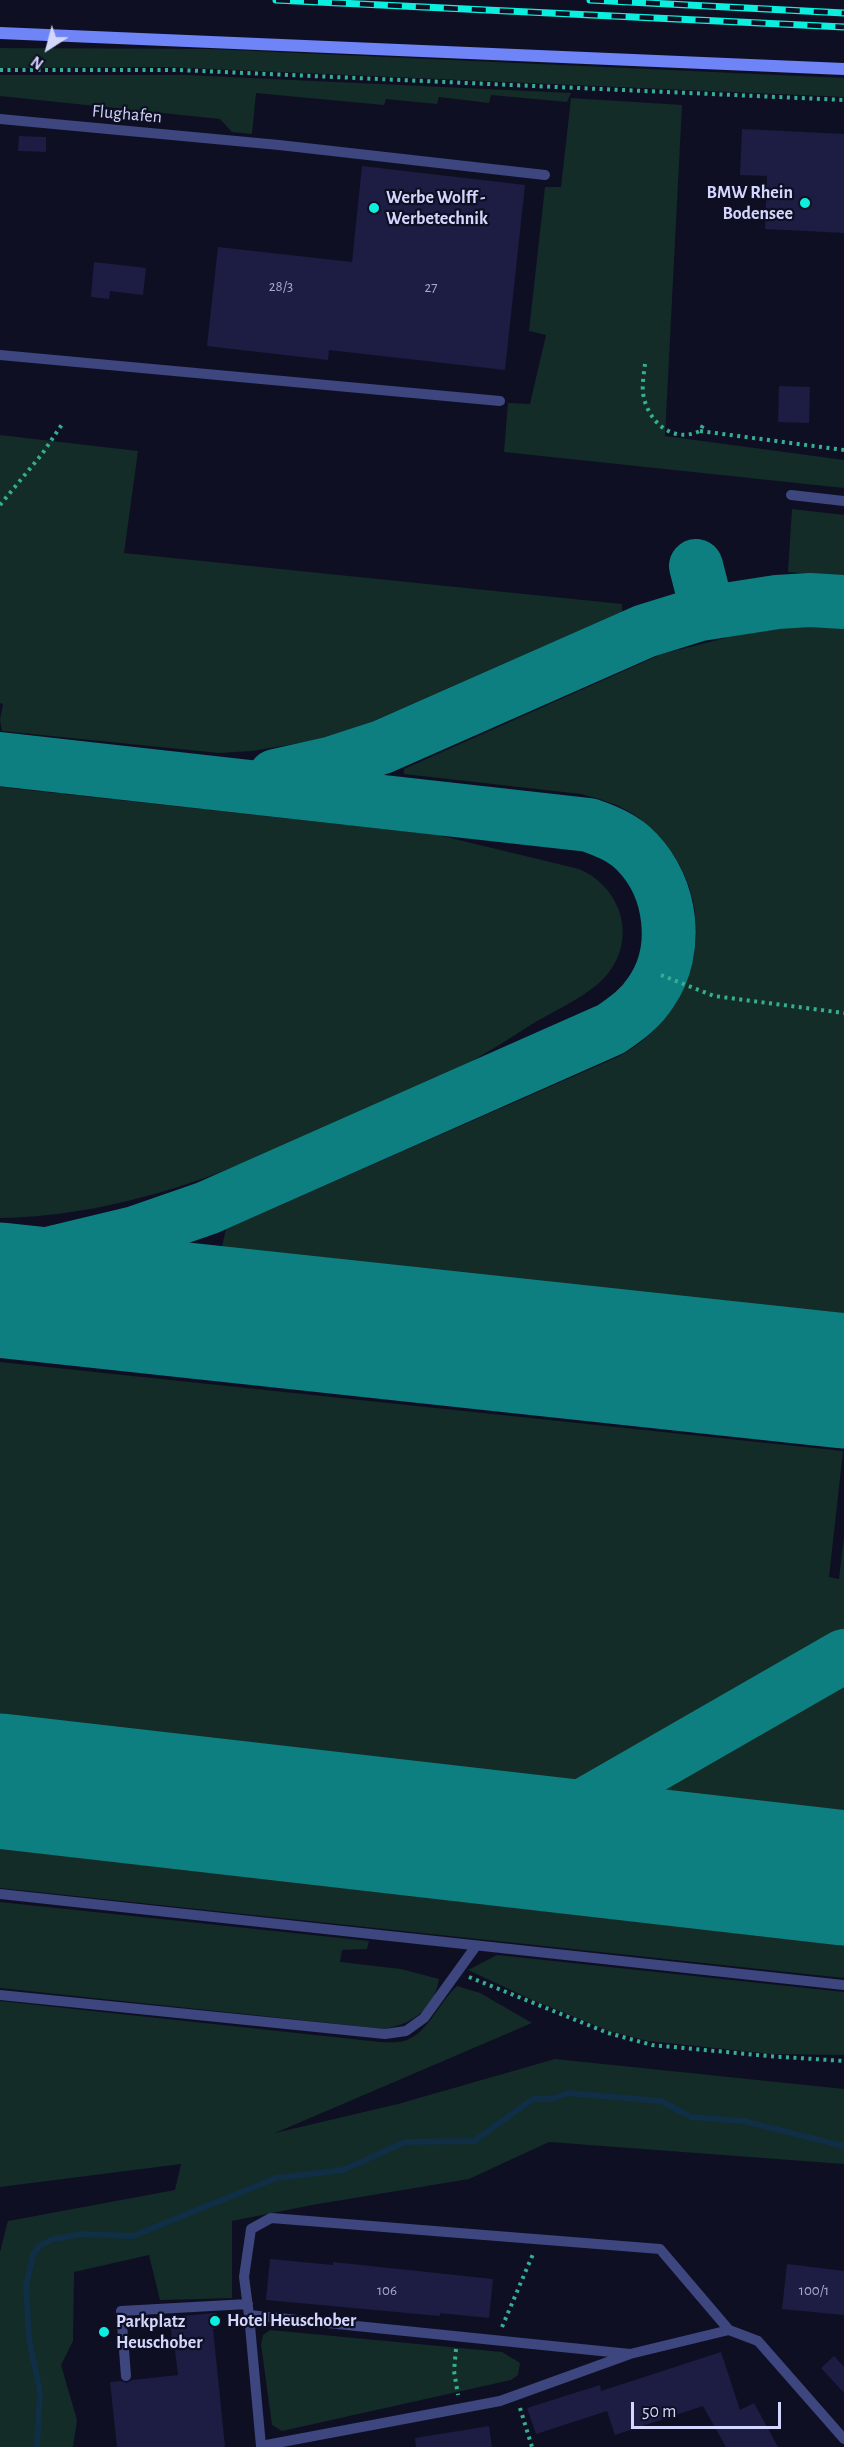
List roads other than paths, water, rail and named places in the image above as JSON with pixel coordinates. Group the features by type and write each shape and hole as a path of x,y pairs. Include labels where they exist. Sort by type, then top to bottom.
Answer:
{"street":[{"path":"0,33 844,69"}],"lane":[{"name":"Flughafen","path":"0,119 251,142 545,175"},
{"path":"0,355 500,401"},
{"path":"791,495 844,501"},
{"path":"0,1894 844,1985"},
{"path":"0,1995 385,2034 406,2031 424,2018 476,1946"},
{"path":"729,2330 630,2354 500,2401 261,2446 244,2277 251,2229 271,2218 660,2249 729,2330 758,2341 844,2439"},
{"path":"126,2376 121,2311 248,2310 630,2354"}],"waterway":[{"path":"37,2447 40,2392 29,2338 26,2286 33,2255 39,2246 53,2239 82,2234 133,2236 276,2178 343,2170 405,2142 474,2141 533,2099 552,2099 568,2093 661,2101 691,2117 743,2121 844,2146"}],"railway":[{"path":"276,0 844,27"},
{"path":"590,0 844,13"}],"place":[{"name":"BMW Rhein Bodensee","path":"805,203"},
{"name":"Werbe Wolff - Werbetechnik","path":"374,208"},
{"name":"Hotel Heuschober","path":"215,2321"},
{"name":"Parkplatz Heuschober","path":"104,2332"}]}
